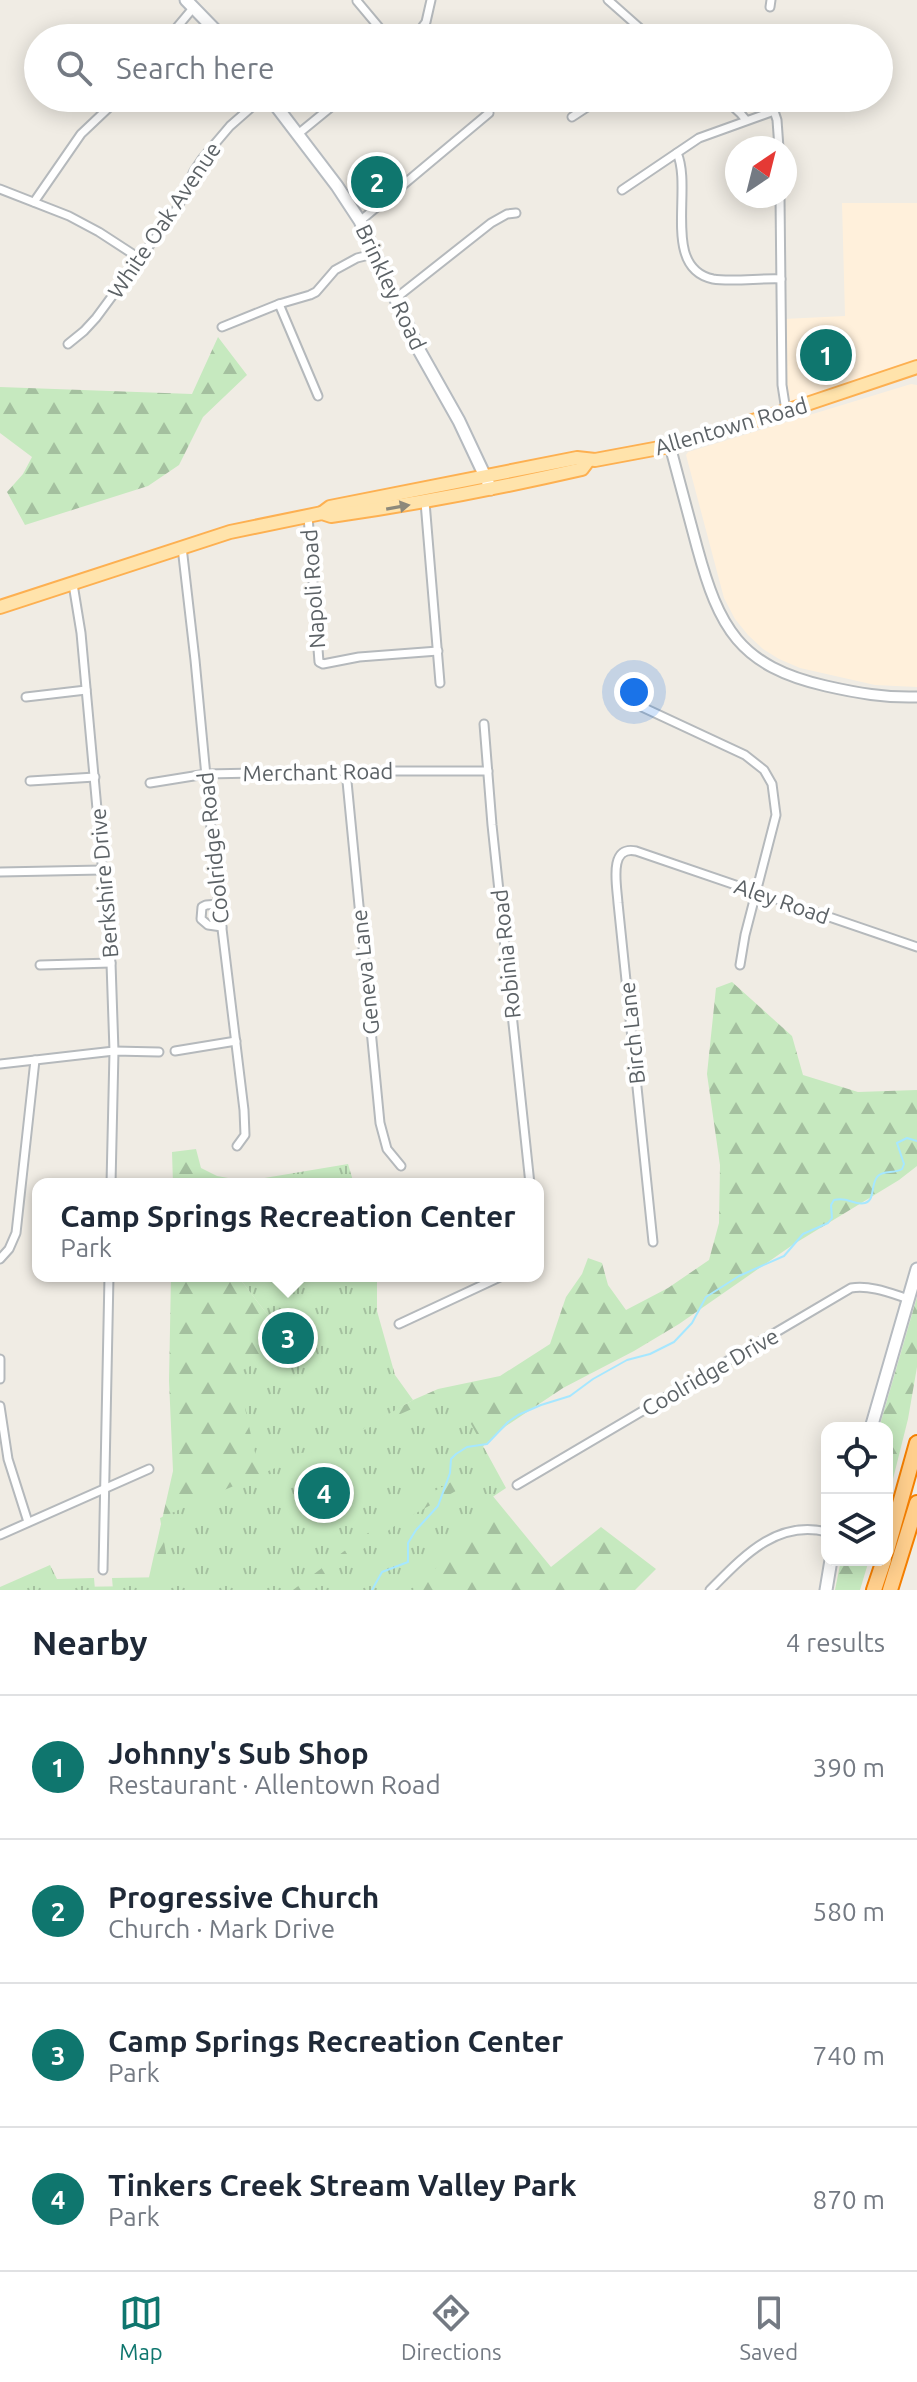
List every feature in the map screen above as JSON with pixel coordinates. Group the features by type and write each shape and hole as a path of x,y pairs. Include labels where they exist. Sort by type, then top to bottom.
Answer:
{"highway":[{"path":"893,1529 917,1443"},
{"path":"890,1590 917,1503"},
{"path":"874,1590 882,1566"}],"main road":[{"path":"190,3 210,24"},
{"name":"Brinkley Road","path":"281,112 360,221 419,350 489,483"},
{"name":"Allentown Road","path":"315,515 330,507 582,469 588,461 670,446 917,367"},
{"name":"Allentown Road","path":"0,607 239,530 315,515 331,516 425,502 489,483"},
{"path":"873,1422 917,1269"},
{"path":"826,1590 830,1566"}],"street":[{"path":"424,24 431,0"},
{"path":"608,0 635,24"},
{"path":"357,1 376,24"},
{"path":"177,24 190,3"},
{"path":"34,202 81,134 104,112"},
{"name":"White Oak Avenue","path":"68,344 96,318 178,207 202,159 246,112"},
{"path":"298,134 325,112"},
{"path":"572,117 580,112"},
{"path":"738,112 746,120"},
{"path":"622,190 710,133 771,112"},
{"path":"774,112 778,136"},
{"path":"360,221 489,113"},
{"path":"677,153 682,167 683,248 687,263 714,279 781,279"},
{"path":"0,189 99,232 139,258"},
{"path":"780,208 782,385 786,411"},
{"path":"396,298 491,223 507,214 516,213"},
{"path":"222,327 310,295 341,266 377,253"},
{"path":"279,304 318,396"},
{"path":"670,446 712,597 730,631 744,648 775,670 802,680 867,695 917,697"},
{"path":"425,502 440,683"},
{"name":"Napoli Road","path":"315,515 319,662 438,651"},
{"name":"Coolridge Road","path":"182,547 245,1131 244,1139 237,1146"},
{"name":"Berkshire Drive","path":"73,584 80,622 111,963 114,1051 111,1178"},
{"path":"26,697 86,690"},
{"path":"642,707 755,762 769,776 776,815 740,965"},
{"name":"Robinia Road","path":"484,724 529,1178"},
{"name":"Geneva Lane","path":"346,771 380,1123 387,1149 401,1166"},
{"name":"Merchant Road","path":"150,783 206,774 488,771"},
{"path":"30,781 95,777"},
{"name":"Birch Lane","path":"647,855 632,850 624,852 617,860 616,875 653,1242"},
{"name":"Aley Road","path":"647,855 917,947"},
{"path":"0,872 102,870"},
{"path":"219,904 202,907 201,919 208,925 222,927"},
{"path":"40,965 111,963"},
{"path":"175,1051 236,1041"},
{"path":"0,1064 114,1051 159,1052"},
{"path":"0,1259 9,1249 16,1233 35,1060"},
{"path":"103,1570 109,1282"},
{"path":"399,1324 489,1282"},
{"name":"Coolridge Drive","path":"517,1485 851,1288 878,1290 909,1299"},
{"path":"0,1359 0,1379"},
{"path":"0,1406 8,1459 28,1522"},
{"path":"0,1535 149,1469"},
{"path":"710,1590 741,1559 769,1539 801,1529 821,1531"}],"shaded area":[{"path":"842,203 917,203 917,361 791,403 785,397 784,319 845,316"},
{"path":"911,384 917,385 917,687 875,685 800,668 779,659 748,635 724,598 686,455"}],"green space":[{"path":"218,337 247,375 203,417 179,465 148,486 25,525 7,492 23,474 32,457 0,433 0,387 192,394"},
{"path":"732,982 792,1036 803,1075 858,1092 917,1090 917,1166 794,1244 679,1324 563,1388 506,1426 465,1462 551,1567 601,1527 656,1569 635,1590 42,1590 147,1586 173,1471 169,1381 171,1282 242,1282 273,1322 264,1359 322,1450 438,1389 500,1376 550,1344 566,1297 582,1274 588,1258 602,1263 608,1285 626,1310 668,1288 709,1260 719,1223 720,1165 707,1074 716,988"},
{"path":"196,1149 201,1168 228,1178 173,1178 172,1152"},
{"path":"348,1164 352,1178 264,1178"},
{"path":"242,1282 377,1282 377,1311 395,1375 413,1400 350,1436 453,1391 506,1488 491,1498 460,1477 393,1514 293,1590 113,1590 112,1578 170,1577 160,1518 312,1452 256,1457 237,1373 264,1359 273,1322"},
{"path":"917,1297 917,1367 893,1479 893,1422 881,1422"},
{"path":"463,1487 493,1506 480,1532 446,1558 413,1590 307,1590 400,1522"},
{"path":"50,1565 57,1579 94,1578 95,1590 0,1590 0,1587"},
{"path":"840,1566 867,1566 860,1590 835,1590"}],"waterway":[{"path":"372,1590 382,1572 408,1562 408,1543 438,1506 450,1473 451,1459 456,1454 467,1447 487,1444 518,1415 570,1396 627,1360 650,1354 674,1342 692,1323 706,1297 739,1276 784,1256 803,1234 828,1223 832,1218 831,1205 834,1200 861,1204 868,1201 878,1176 902,1169 904,1164 897,1143 907,1138 917,1141"}],"place":[{"name":"Progressive Church","path":"377,182"},
{"name":"Johnny's Sub Shop","path":"826,355"},
{"name":"Camp Springs Recreation Center","path":"288,1338"},
{"name":"Tinkers Creek Stream Valley Park","path":"324,1493"}]}
